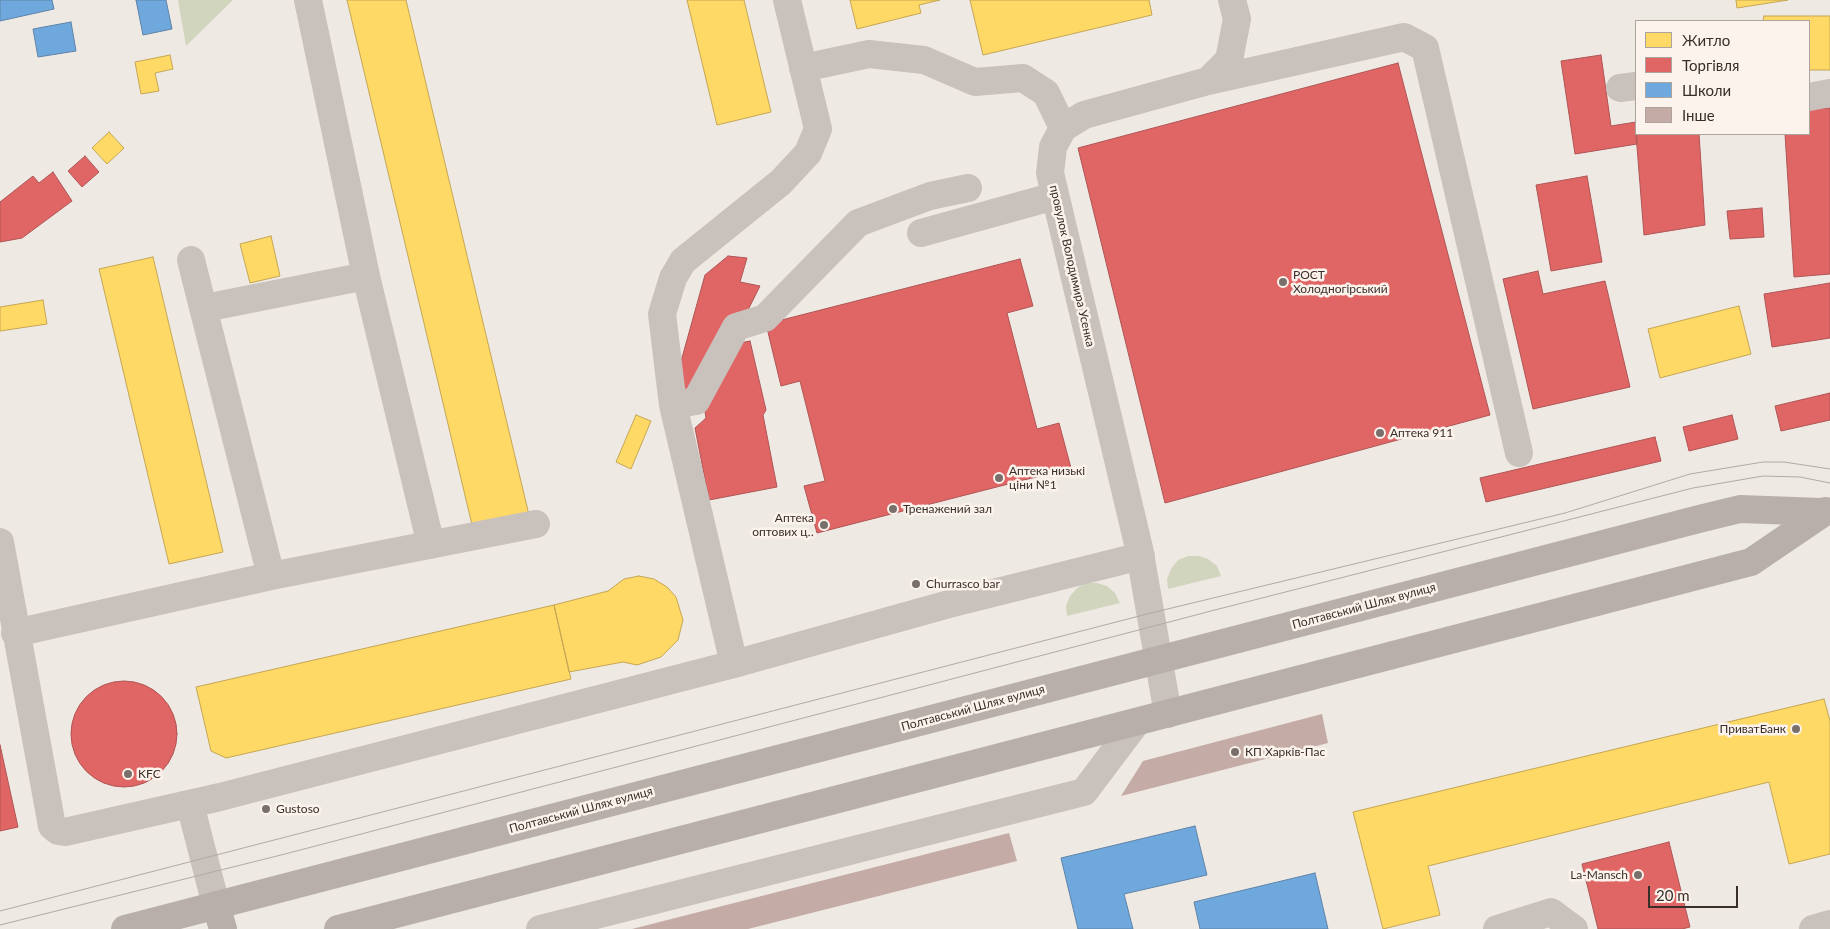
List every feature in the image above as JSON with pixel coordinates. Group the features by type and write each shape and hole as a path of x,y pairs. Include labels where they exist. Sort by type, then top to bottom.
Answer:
{"main road":[{"name":"Полтавський Шлях вулиця","path":"140,927 220,917 1159,660 1740,509 1826,511"},
{"name":"Полтавський Шлях вулиця","path":"338,929 1751,562 1826,511"}],"street":[{"path":"308,0 366,276 431,545"},
{"path":"734,664 673,405 662,314 672,278 683,261 781,182 808,153 818,129 787,0"},
{"path":"1208,81 1229,60 1237,19 1232,0"},
{"path":"803,68 869,54 924,60 975,82 1023,78 1046,93 1063,128 1084,115 1208,81 1404,37 1425,48 1519,453"},
{"path":"1810,97 1830,94"},
{"name":"провулок Володимира Усенка","path":"1063,128 1054,148 1050,173 1141,556 1168,714"},
{"path":"673,405 696,401 736,327 765,318 858,222 930,196 968,188"},
{"path":"921,233 1056,196"},
{"path":"191,260 271,576"},
{"path":"204,308 366,276"},
{"path":"15,634 271,576 536,524"},
{"path":"0,547 52,826 58,831 65,832 190,804 734,664 949,604 1141,556"},
{"path":"540,929 1084,792 1136,723"},
{"path":"190,804 220,917"},
{"path":"1497,929 1552,912 1574,929"},
{"path":"1813,929 1830,924"}],"green space":[{"path":"178,0 233,0 186,46"},
{"path":"1188,556 1199,556 1208,559 1217,566 1221,576 1168,589 1167,579 1171,569 1178,560"},
{"path":"1086,583 1097,583 1107,586 1115,593 1120,603 1067,616 1066,606 1070,596 1077,588"}],"building: Житло":[{"path":"347,0 406,0 529,515 473,529"},
{"path":"687,0 744,0 771,112 717,125"},
{"path":"850,0 940,0 919,5 921,13 857,29"},
{"path":"970,0 1149,0 1152,15 983,55"},
{"path":"1736,0 1788,0 1737,8"},
{"path":"1764,16 1830,16 1830,70 1810,70 1810,20 1763,20"},
{"path":"170,55 173,69 155,73 159,91 141,94 135,62"},
{"path":"109,132 124,148 107,164 92,148"},
{"path":"271,236 280,276 250,283 240,244"},
{"path":"153,257 223,552 169,564 99,269"},
{"path":"43,300 47,324 0,331 0,307"},
{"path":"1739,306 1751,354 1660,378 1648,329"},
{"path":"636,415 651,421 631,469 616,462"},
{"path":"639,576 654,579 667,587 676,597 683,620 678,640 661,657 637,665 623,662 569,672 554,605 608,591 624,579"},
{"path":"554,605 571,679 226,758 211,751 196,687"},
{"path":"1824,699 1830,721 1830,854 1789,864 1769,782 1428,866 1440,915 1383,929 1353,812"}],"building: Торгівля":[{"path":"1601,55 1611,126 1635,122 1637,144 1575,154 1561,61"},
{"name":"РОСТ Холодногірський","path":"1398,63 1490,415 1165,503 1078,148"},
{"path":"1830,108 1830,274 1794,277 1785,135 1810,135 1810,109"},
{"path":"1636,135 1699,135 1705,225 1644,235"},
{"path":"85,156 99,172 82,187 68,171"},
{"path":"53,172 72,201 22,238 0,242 0,202 33,176 39,183"},
{"path":"1587,176 1602,262 1551,271 1536,185"},
{"path":"1762,208 1764,237 1730,239 1727,211"},
{"path":"728,256 747,258 740,282 760,286 745,316 701,388 683,394 680,365 705,275"},
{"path":"1020,259 1033,306 1007,313 1037,429 1059,423 1071,468 817,533 804,486 825,481 800,381 781,386 766,324"},
{"path":"1538,271 1543,294 1605,281 1630,387 1533,409 1503,279"},
{"path":"1830,283 1830,338 1772,347 1764,294"},
{"path":"750,341 766,410 763,415 777,487 709,500 695,428 706,418 702,393 730,345"},
{"path":"1830,393 1830,420 1781,431 1775,406"},
{"path":"1732,415 1738,439 1689,451 1683,427"},
{"path":"1655,437 1661,461 1486,502 1480,478"},
{"path":"124,681 144,685 162,696 173,714 177,734 173,754 162,772 144,783 124,787 104,783 86,772 75,754 71,734 75,714 86,696 104,685"},
{"path":"0,745 18,827 0,831"},
{"path":"1669,842 1690,927 1682,929 1598,929 1582,864"}],"building: Школи":[{"path":"0,0 52,0 54,9 0,21"},
{"path":"136,0 166,0 172,29 143,35"},
{"path":"71,22 76,51 38,57 33,29"},
{"path":"1195,826 1207,875 1124,894 1133,929 1078,929 1061,858"},
{"path":"1315,873 1328,929 1200,929 1194,902"}],"building: Інше":[{"name":"КП Харків-Пас","path":"1322,714 1328,743 1121,796 1143,761"},
{"path":"1009,833 1017,861 748,929 632,929"}],"tram line":[{"path":"0,911 1151,613 1565,513 1690,474 1763,462 1784,462 1830,469"},
{"path":"0,925 285,854 1211,611 1693,488 1763,476 1800,477 1830,483"}],"place":[{"name":"РОСТ Холодногірський","path":"1283,282"},
{"name":"Аптека 911","path":"1380,433"},
{"name":"Аптека низькі ціни №1","path":"999,478"},
{"name":"Тренажений зал","path":"893,509"},
{"name":"Аптека оптових ц‥","path":"824,525"},
{"name":"Churrasco bar","path":"916,584"},
{"name":"ПриватБанк","path":"1796,729"},
{"name":"КП Харків-Пас","path":"1235,752"},
{"name":"KFC","path":"128,774"},
{"name":"Gustoso","path":"266,809"},
{"name":"La-Mansch","path":"1638,875"}]}
